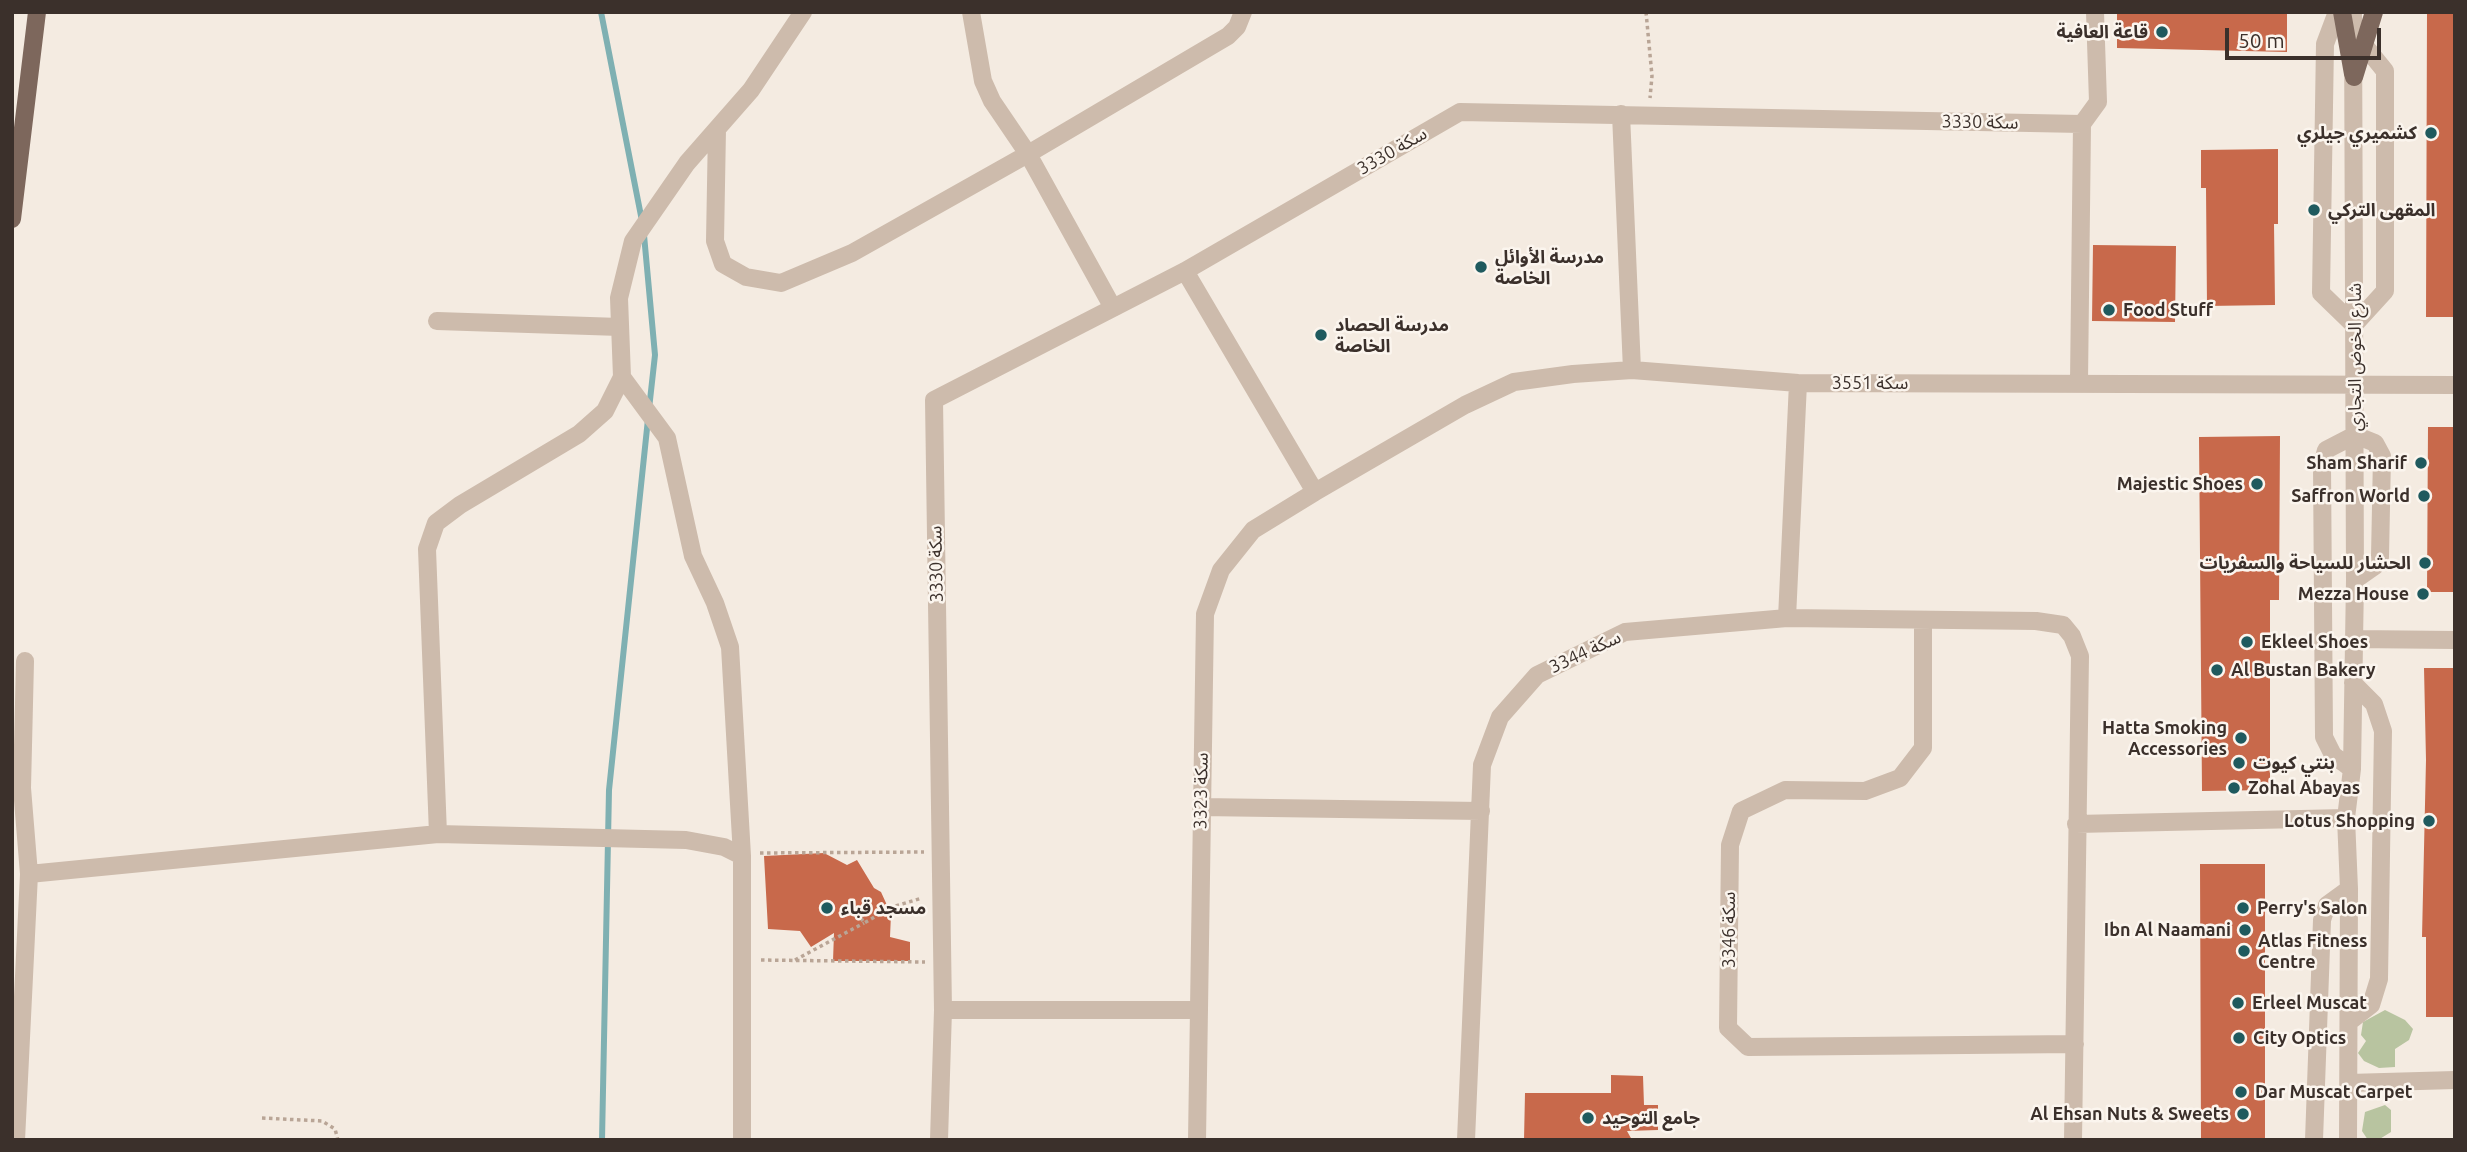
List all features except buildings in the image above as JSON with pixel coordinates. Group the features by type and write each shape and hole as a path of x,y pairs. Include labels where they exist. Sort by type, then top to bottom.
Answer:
{"main road":[{"path":"12,219 37,12"},
{"path":"2339,12 2354,77"},
{"path":"2354,77 2374,12"}],"street":[{"path":"438,834 427,549 436,523 579,434 605,411 622,377 619,298 633,242 687,163 751,90 803,12"},
{"path":"971,12 983,81 992,101 1028,154 1113,308"},
{"path":"717,129 715,241 723,264 746,277 781,283 852,253 1028,154 1228,36 1237,27 1243,12"},
{"path":"2078,382 2082,124 2098,102 2095,12"},
{"path":"2339,12 2325,44 2320,293 2354,325 2385,291 2385,71 2364,45"},
{"name":"شارع الخوض التجاري","path":"2351,1137 2346,818 2352,769 2355,580 2353,12"},
{"name":"شارع الخوض التجاري","path":"2354,77 2362,12"},
{"name":"سكة 3330","path":"939,1140 943,1010 934,400 1185,271 1460,112 2082,124"},
{"path":"1621,114 1632,370"},
{"path":"1185,271 1315,492"},
{"path":"437,321 620,327"},
{"name":"سكة 3551","path":"1315,492 1465,405 1514,382 1632,370 1798,383 2455,384"},
{"path":"622,377 667,438 693,556 715,603 730,647 742,856 742,1140"},
{"path":"1787,618 1798,383"},
{"path":"2352,769 2333,755 2324,737 2322,465 2326,450 2355,435 2375,443 2382,456 2381,557 2375,566 2355,580"},
{"name":"سكة 3323","path":"1197,1140 1205,614 1221,570 1253,530 1315,492"},
{"name":"سكة 3344","path":"1466,1140 1482,765 1500,717 1537,675 1625,632 1787,618 2036,621 2063,625 2080,656 2076,824"},
{"name":"سكة 3346","path":"1923,621 1923,748 1900,778 1865,791 1785,790 1741,811 1730,845 1728,1028 1748,1047 2075,1044"},
{"path":"2354,639 2455,640"},
{"path":"16,1140 15,1083 29,874 17,788 24,661"},
{"path":"2349,1022 2366,1010 2377,992 2383,731 2374,704 2353,683"},
{"path":"1201,807 1481,811"},
{"path":"2073,1140 2076,824 2346,818"},
{"path":"29,874 438,834 686,841 724,847 742,856"},
{"path":"2314,1140 2322,920 2333,898 2349,889"},
{"path":"943,1010 1198,1010"},
{"path":"2349,1083 2455,1080"}],"path":[{"path":"1646,12 1652,76 1646,114"},
{"path":"742,856 768,852 940,852"},
{"path":"793,961 892,907 941,892"},
{"path":"861,918 864,923"},
{"path":"741,959 942,962"},
{"path":"262,1118 322,1121 335,1129 338,1140"}],"green space":[{"path":"2385,1010 2405,1020 2413,1029 2409,1040 2395,1049 2395,1067 2379,1068 2364,1061 2358,1053 2366,1041 2361,1035 2363,1022"},
{"path":"2385,1105 2391,1110 2391,1132 2378,1140 2368,1140 2362,1131 2365,1112"}],"waterway":[{"path":"601,12 642,221"},
{"path":"644,235 655,355 649,409"},
{"path":"602,1140 609,790 648,419"}],"place":[{"name":"قاعة العافية","path":"2162,32"},
{"name":"كشميري جيلري","path":"2431,133"},
{"name":"المقهى التركي","path":"2314,210"},
{"name":"مدرسة الأوائل الخاصة","path":"1481,267"},
{"name":"Food Stuff","path":"2109,310"},
{"name":"مدرسة الحصاد الخاصة","path":"1321,335"},
{"name":"Sham Sharif","path":"2421,463"},
{"name":"Majestic Shoes","path":"2257,484"},
{"name":"Saffron World","path":"2424,496"},
{"name":"الحشار للسياحة والسفريات","path":"2425,563"},
{"name":"Mezza House","path":"2423,594"},
{"name":"Ekleel Shoes","path":"2247,642"},
{"name":"Al Bustan Bakery","path":"2217,670"},
{"name":"Hatta Smoking Accessories","path":"2241,738"},
{"name":"بنتي كيوت","path":"2239,763"},
{"name":"Zohal Abayas","path":"2234,788"},
{"name":"Lotus Shopping","path":"2429,821"},
{"name":"مسجد قباء","path":"827,908"},
{"name":"Perry's Salon","path":"2243,908"},
{"name":"Ibn Al Naamani","path":"2245,930"},
{"name":"Atlas Fitness Centre","path":"2244,951"},
{"name":"Erleel Muscat","path":"2238,1003"},
{"name":"City Optics","path":"2239,1038"},
{"name":"Dar Muscat Carpet","path":"2241,1092"},
{"name":"Al Ehsan Nuts & Sweets","path":"2243,1114"},
{"name":"جامع التوحيد","path":"1588,1118"}]}
